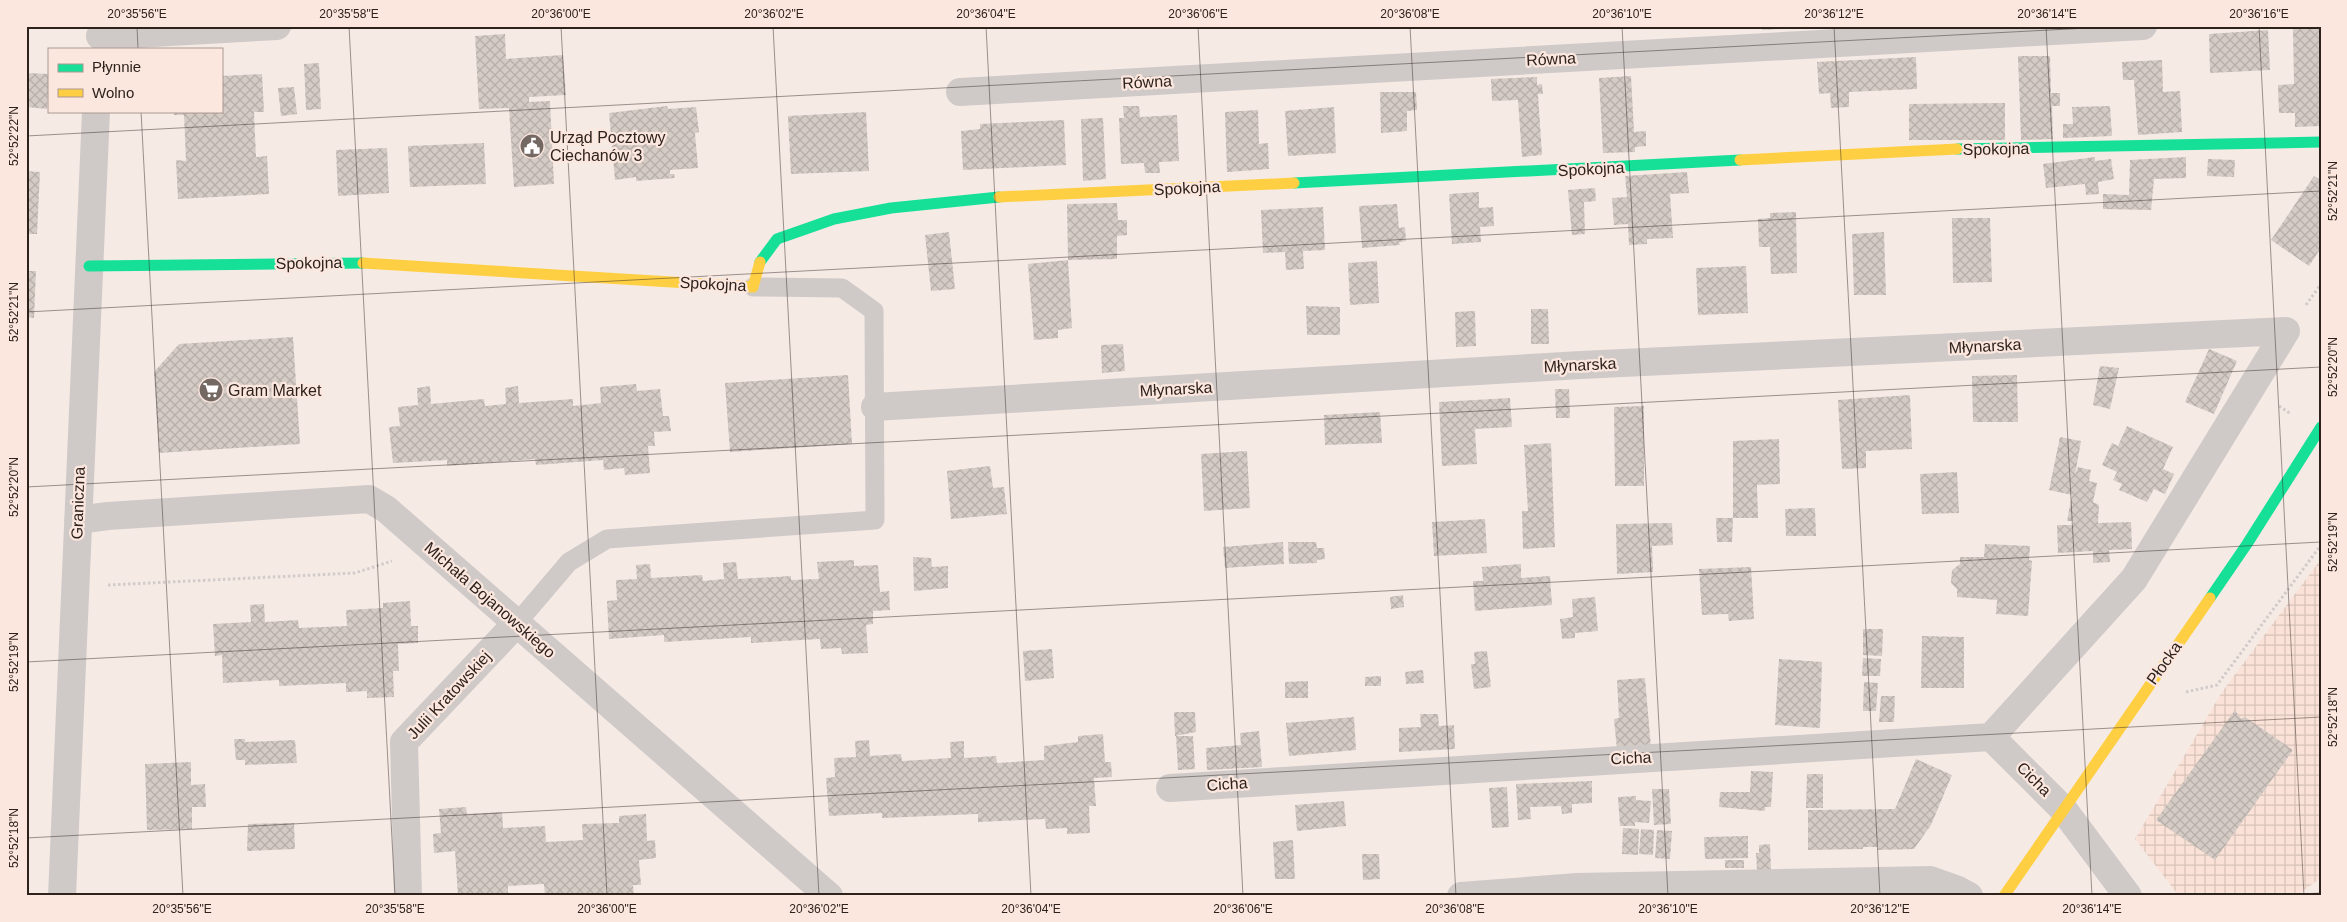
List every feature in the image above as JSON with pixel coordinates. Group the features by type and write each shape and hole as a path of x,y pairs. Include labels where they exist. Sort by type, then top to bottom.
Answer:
{"street":[{"path":"100,37 277,26"},
{"name":"Równa","path":"960,92 2143,26"},
{"name":"Graniczna","path":"62,896 96,112"},
{"name":"Spokojna","path":"89,266 355,262 753,287 760,262 777,239 834,219 891,208 1005,197 1528,172 1922,150 2321,142"},
{"name":"Młynarska","path":"874,407 1571,366 2286,331 2134,579 1991,737"},
{"name":"Płocka","path":"2004,896 2247,544 2321,427"},
{"name":"Michała Bojanowskiego","path":"78,520 108,516 369,499 386,509 829,896"},
{"name":"Julii Kratowskiej","path":"408,896 404,742 516,623"},
{"name":"Cicha","path":"1170,788 1991,737 2063,809 2128,896"},
{"path":"1461,896 1577,887 1930,880 1969,896"}],"lane":[{"path":"516,623 569,562 607,539 875,520 874,311 842,288 753,287"}],"path":[{"path":"2183,693 2217,685 2321,545"},
{"path":"105,585 355,573 431,548"}],"shaded area":[{"path":"2321,559 2321,878 2296,896 2179,896 2135,839 2222,692"}],"building":[{"path":"1762,26 1781,26 1781,29 1762,30"},
{"path":"2321,27 2321,126 2295,127 2295,113 2279,113 2278,85 2294,84 2293,28"},
{"path":"2268,30 2270,70 2210,73 2209,34"},
{"path":"505,34 506,59 563,55 566,95 529,97 529,102 550,101 554,184 514,187 509,108 479,109 475,36"},
{"path":"2018,56 2050,56 2051,93 2060,93 2060,106 2052,106 2053,139 2021,140"},
{"path":"1916,57 1917,89 1849,92 1849,107 1831,108 1830,93 1819,94 1817,62"},
{"path":"2162,60 2163,92 2180,91 2182,132 2138,135 2134,80 2123,80 2122,62"},
{"path":"319,63 321,109 306,110 304,64"},
{"path":"26,73 48,74 47,109 26,107"},
{"path":"262,74 264,112 254,112 256,157 267,156 269,194 178,199 176,160 186,161 184,115 174,115 174,112 222,112 222,76"},
{"path":"1631,76 1634,132 1646,131 1646,146 1635,147 1635,152 1603,153 1599,78"},
{"path":"1537,77 1537,85 1542,84 1543,94 1538,94 1542,155 1522,157 1518,100 1492,101 1491,79"},
{"path":"294,87 297,114 281,116 278,88"},
{"path":"1380,92 1416,92 1417,110 1407,111 1407,131 1381,133"},
{"path":"2005,103 2005,140 1909,140 1909,104"},
{"path":"667,106 668,109 696,107 699,132 695,133 698,168 670,170 670,174 674,174 675,178 636,181 636,177 615,180 609,113"},
{"path":"1123,106 1139,106 1140,117 1177,115 1179,161 1159,162 1160,173 1145,173 1144,163 1121,164 1119,118 1124,118"},
{"path":"2110,106 2112,136 2063,138 2063,124 2073,124 2072,107"},
{"path":"1334,107 1336,153 1288,156 1285,111"},
{"path":"1258,110 1259,144 1268,143 1269,169 1227,172 1225,112"},
{"path":"866,112 869,171 791,174 788,116"},
{"path":"1103,118 1106,179 1083,181 1081,119"},
{"path":"1064,120 1066,165 963,170 961,131 980,129 980,124"},
{"path":"484,143 486,184 410,187 408,146"},
{"path":"387,148 389,193 338,196 336,150"},
{"path":"2095,157 2095,161 2111,159 2114,179 2098,182 2099,194 2086,195 2085,184 2046,188 2043,164"},
{"path":"2186,157 2186,178 2154,179 2151,210 2103,209 2103,194 2129,195 2130,160"},
{"path":"2208,159 2235,160 2234,177 2207,176"},
{"path":"26,171 40,172 37,234 26,234"},
{"path":"1687,172 1689,193 1670,194 1673,238 1647,239 1647,244 1629,245 1628,224 1614,225 1612,198 1627,197 1625,176"},
{"path":"2314,176 2321,180 2321,248 2309,266 2271,240"},
{"path":"1595,188 1596,201 1584,202 1585,234 1572,235 1568,190"},
{"path":"1479,192 1479,208 1493,207 1494,226 1480,227 1481,242 1452,244 1449,194"},
{"path":"1117,203 1118,220 1127,220 1127,235 1117,236 1117,259 1068,260 1067,204"},
{"path":"1397,204 1399,228 1405,227 1406,241 1399,242 1400,245 1362,248 1359,206"},
{"path":"1323,207 1325,250 1303,251 1304,269 1286,270 1285,252 1263,253 1261,210"},
{"path":"1796,212 1797,273 1771,274 1770,247 1759,247 1758,219 1770,218 1770,213"},
{"path":"1952,218 1990,218 1992,282 1953,283"},
{"path":"949,232 955,289 931,291 925,235"},
{"path":"1884,232 1886,295 1854,295 1852,234"},
{"path":"1068,260 1072,328 1058,330 1058,338 1034,340 1028,264"},
{"path":"1377,261 1379,303 1350,305 1348,263"},
{"path":"1746,266 1748,313 1698,315 1696,268"},
{"path":"26,271 36,271 34,318 26,317"},
{"path":"1306,306 1340,307 1340,335 1307,335"},
{"path":"1531,309 1548,309 1549,344 1531,344"},
{"path":"1475,311 1476,346 1456,347 1455,312"},
{"path":"293,337 300,444 159,453 154,372 179,344"},
{"path":"1123,344 1125,371 1102,373 1101,345"},
{"path":"2209,349 2237,361 2214,414 2185,402"},
{"path":"2100,366 2119,368 2110,409 2093,405"},
{"path":"848,375 852,444 730,452 725,383"},
{"path":"2017,375 2018,422 1973,422 1972,376"},
{"path":"636,384 637,391 660,389 663,416 669,416 671,431 654,432 655,446 648,446 650,473 625,475 624,468 604,470 603,460 536,465 535,459 447,466 447,460 393,463 389,427 400,426 398,407 418,405 417,388 430,386 431,404 484,399 485,406 506,404 505,388 518,386 519,403 573,399 573,406 601,403 600,387"},
{"path":"1555,389 1569,389 1570,418 1556,418"},
{"path":"1910,395 1912,449 1866,451 1866,468 1842,469 1838,400"},
{"path":"1510,398 1512,427 1475,429 1477,464 1442,466 1439,402"},
{"path":"1644,406 1644,486 1615,486 1614,407"},
{"path":"1380,412 1382,443 1325,445 1324,415"},
{"path":"2127,426 2173,447 2163,469 2174,474 2165,494 2154,489 2147,502 2119,490 2122,484 2113,480 2117,472 2102,465 2112,443 2118,446"},
{"path":"2060,437 2081,441 2075,475 2078,467 2091,470 2089,481 2097,483 2093,502 2099,505 2098,523 2131,522 2132,549 2109,550 2110,562 2093,563 2093,551 2058,553 2057,525 2073,525 2073,521 2067,521 2072,495 2049,490"},
{"path":"1779,439 1780,484 1757,485 1758,518 1733,518 1733,441"},
{"path":"1551,443 1555,547 1523,549 1522,511 1528,511 1524,445"},
{"path":"1247,451 1250,508 1204,511 1201,454"},
{"path":"990,466 993,488 1004,487 1007,514 951,519 947,471"},
{"path":"1957,472 1959,513 1922,514 1920,474"},
{"path":"1815,508 1816,536 1786,536 1785,509"},
{"path":"1716,518 1733,518 1732,542 1717,542"},
{"path":"1485,519 1487,553 1434,556 1432,522"},
{"path":"1672,523 1673,545 1652,546 1653,572 1617,574 1616,524"},
{"path":"1283,542 1284,564 1225,568 1223,547"},
{"path":"1288,542 1316,542 1317,548 1324,548 1325,559 1317,560 1317,563 1289,564"},
{"path":"1985,544 2030,546 2029,560 2032,561 2028,616 1996,614 1997,600 1957,597 1957,589 1951,583 1952,570 1960,564 1960,557 1984,557"},
{"path":"913,557 931,558 932,567 948,566 948,588 914,591"},
{"path":"854,560 854,566 878,565 880,592 889,591 890,610 873,611 873,624 866,625 868,653 842,654 841,648 821,649 820,639 751,643 751,637 664,642 664,635 609,639 607,601 617,600 616,580 637,579 636,565 650,564 651,578 702,575 703,581 724,579 723,563 736,562 738,579 791,576 791,580 819,579 817,562"},
{"path":"1521,564 1521,578 1550,576 1552,605 1475,611 1473,581 1483,581 1482,567"},
{"path":"1751,567 1754,619 1729,621 1728,614 1702,615 1699,569"},
{"path":"1403,595 1404,607 1391,609 1390,597"},
{"path":"1595,597 1598,631 1575,633 1575,638 1562,639 1560,619 1573,617 1572,599"},
{"path":"410,601 411,626 418,626 418,643 398,644 399,671 393,671 394,697 367,698 367,691 346,692 346,683 279,686 279,680 223,683 222,655 215,656 213,624 251,622 250,605 264,604 265,622 298,620 299,628 347,626 346,610 383,608 383,603"},
{"path":"1863,629 1883,629 1882,656 1863,655"},
{"path":"1922,636 1964,637 1964,688 1921,688"},
{"path":"1052,649 1054,678 1025,681 1023,651"},
{"path":"1487,651 1491,687 1474,689 1471,664 1475,664 1474,652"},
{"path":"1863,658 1881,659 1880,676 1862,676"},
{"path":"1779,659 1822,662 1820,728 1775,725"},
{"path":"1423,670 1424,683 1406,684 1405,672"},
{"path":"1381,676 1381,686 1365,686 1365,677"},
{"path":"1645,678 1651,748 1617,750 1614,719 1619,718 1617,680"},
{"path":"1308,681 1308,698 1285,698 1285,682"},
{"path":"1864,682 1878,683 1876,711 1863,711"},
{"path":"1881,696 1895,696 1894,722 1879,722"},
{"path":"2235,710 2241,719 2245,717 2293,750 2215,860 2156,820"},
{"path":"1174,712 1195,712 1196,732 1175,736"},
{"path":"1420,714 1438,714 1439,726 1454,725 1455,749 1399,752 1399,728 1421,727"},
{"path":"1354,717 1356,750 1289,756 1286,723"},
{"path":"1259,731 1262,767 1207,770 1206,748 1241,745 1240,733"},
{"path":"1103,734 1105,762 1111,762 1112,777 1094,778 1096,806 1089,806 1090,833 1067,834 1067,828 1046,829 1045,819 978,822 978,814 882,818 882,813 829,816 826,778 835,777 834,758 856,757 855,741 869,740 870,756 901,754 902,761 951,758 950,742 964,741 964,758 996,756 997,763 1044,760 1044,746 1078,742 1078,736"},
{"path":"1176,736 1193,736 1195,769 1178,770"},
{"path":"234,739 245,739 245,742 295,740 297,763 245,765 245,760 236,760"},
{"path":"1916,759 1952,775 1931,825 1914,849 1878,850 1878,847 1863,847 1863,849 1808,850 1808,810 1895,809"},
{"path":"191,762 191,785 205,784 206,807 192,807 192,829 147,830 145,764"},
{"path":"1751,771 1773,772 1771,807 1765,807 1765,811 1719,807 1720,792 1750,792"},
{"path":"1807,774 1823,774 1823,808 1806,808"},
{"path":"1592,781 1592,803 1572,804 1572,813 1562,814 1561,806 1530,807 1531,819 1518,820 1516,784"},
{"path":"1507,787 1509,827 1492,828 1489,788"},
{"path":"1652,789 1669,789 1671,824 1654,825"},
{"path":"1636,796 1636,800 1651,801 1649,823 1635,822 1635,826 1620,826 1618,797"},
{"path":"1344,801 1346,826 1297,831 1295,805"},
{"path":"466,807 467,814 502,812 503,828 545,826 546,842 583,840 582,824 619,823 619,816 646,814 647,841 655,840 656,858 639,860 641,885 633,885 634,896 545,896 544,884 508,886 508,896 458,896 455,851 434,853 433,834 441,833 439,809"},
{"path":"294,823 295,849 247,851 248,824"},
{"path":"1623,828 1639,829 1638,855 1622,854"},
{"path":"1641,829 1654,830 1653,855 1639,854"},
{"path":"1657,830 1672,831 1670,859 1655,858"},
{"path":"1748,836 1748,858 1705,859 1704,837"},
{"path":"1293,840 1295,879 1275,879 1273,842"},
{"path":"1770,844 1771,870 1757,871 1756,853 1759,853 1759,845"},
{"path":"1362,854 1379,854 1380,879 1363,880"},
{"path":"1725,860 1744,860 1744,868 1725,868"}],"traffic: fast":[{"path":"1957,149 2321,142"},
{"path":"1294,183 1740,160"},
{"path":"760,262 777,239 834,219 891,208 999,197"},
{"path":"89,266 363,263"},
{"path":"2210,598 2247,544 2321,427"}],"traffic: slow":[{"path":"1740,160 1957,149"},
{"path":"999,197 1294,183"},
{"path":"363,263 753,287 760,262"},
{"path":"2004,896 2210,598"}],"place":[{"name":"Urząd Pocztowy Ciechanów 3","path":"532,146"},
{"name":"Gram Market","path":"211,390"}]}
